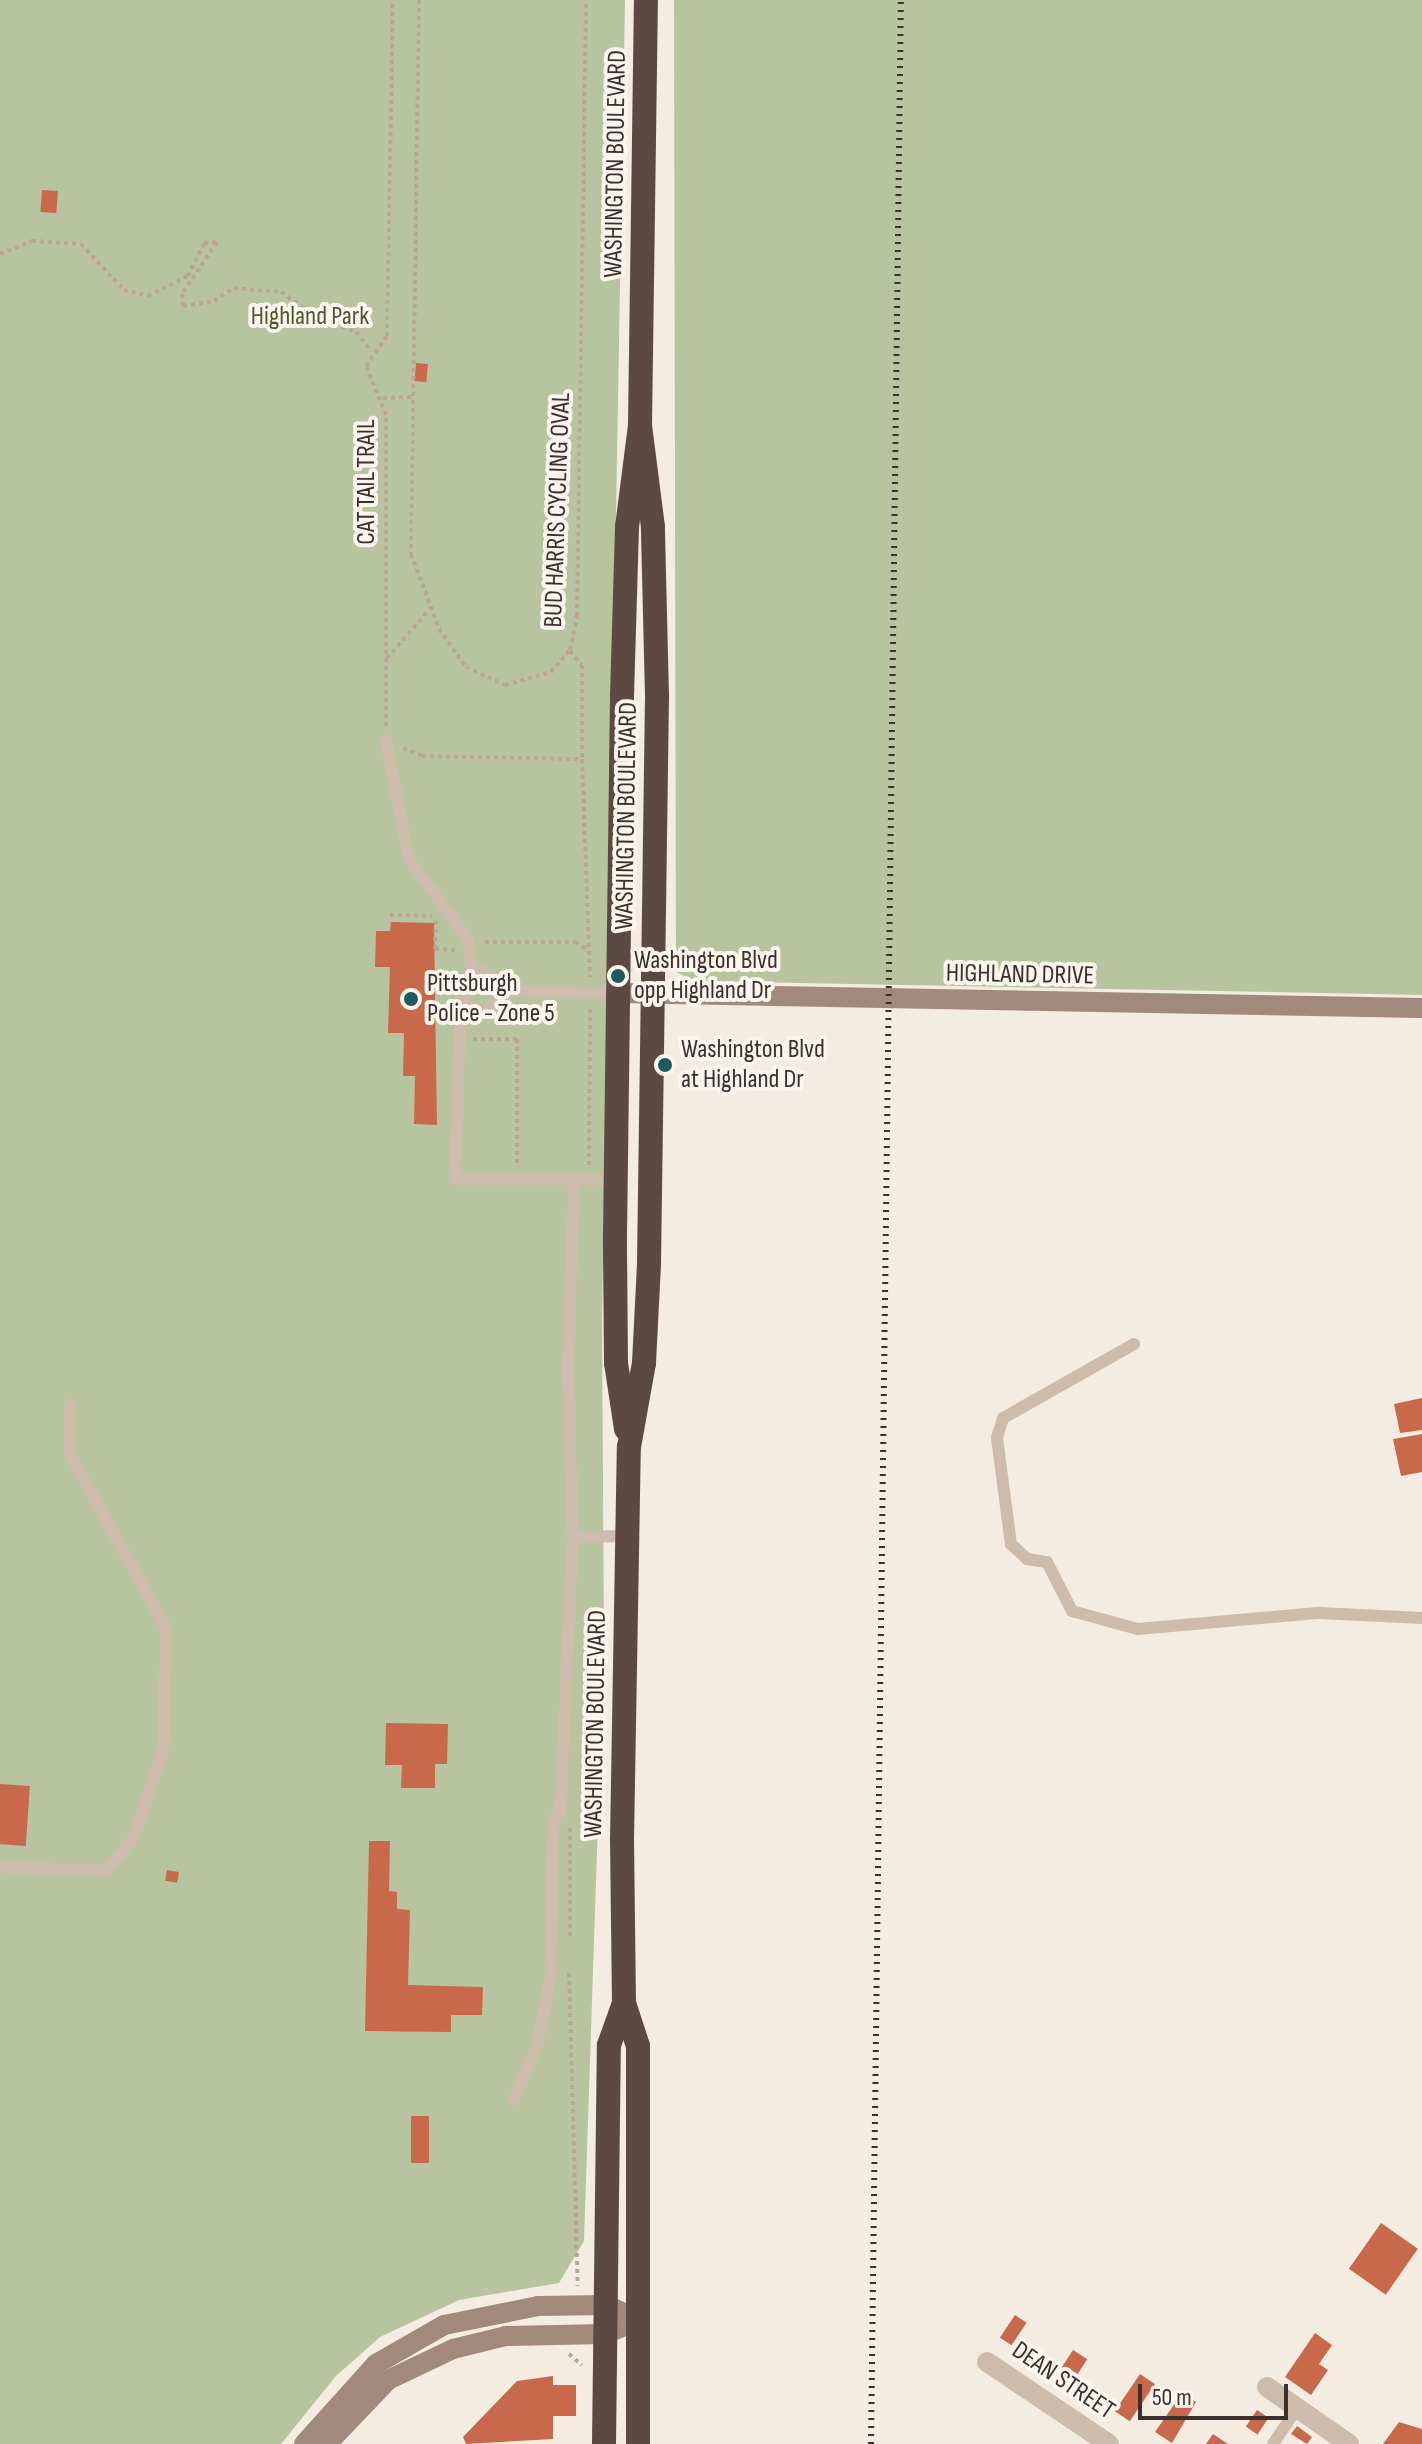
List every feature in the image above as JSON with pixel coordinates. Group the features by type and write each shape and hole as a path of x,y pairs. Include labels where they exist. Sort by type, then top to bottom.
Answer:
{"highway":[{"name":"WASHINGTON BOULEVARD","path":"629,1447 616,1363 615,1179 627,527 640,425 646,0"},
{"name":"WASHINGTON BOULEVARD","path":"638,2444 638,2046 624,2003 629,1447 644,1363 653,994 654,558 640,425"},
{"name":"WASHINGTON BOULEVARD","path":"604,2444 609,2045 624,2003"}],"street":[{"name":"HIGHLAND DRIVE","path":"618,993 1422,1008"},
{"path":"304,2444 349,2388 408,2341 484,2312 606,2305 639,2320"},
{"path":"327,2444 375,2390 437,2356 506,2336 605,2334 639,2320"},
{"name":"DEAN STREET","path":"987,2362 1109,2444"},
{"path":"1267,2387 1349,2444"}],"lane":[{"path":"386,740 409,859 468,939 472,974 461,986 469,1007 460,1027 455,1179 615,1179"},
{"path":"472,974 490,975 499,991"},
{"path":"499,991 618,993"},
{"path":"469,1007 491,1007 499,991"},
{"path":"514,2100 537,2046 551,1975 553,1820 560,1812 573,1537 568,1370 574,1179"},
{"path":"1134,1344 1003,1418 997,1438 1011,1544 1027,1559 1047,1562 1072,1611 1138,1629 1319,1613 1422,1618"},
{"path":"0,1867 106,1871 134,1837 163,1750 166,1628 70,1454 70,1404"},
{"path":"573,1537 627,1536"},
{"path":"1273,2444 1297,2408"}],"path":[{"path":"0,254 32,241 81,244 94,266 124,290 148,296 188,276 204,243 217,242 182,294 183,306 214,301 234,288 281,292 319,319 356,332 371,351 387,336 393,0"},
{"name":"BUD HARRIS CYCLING OVAL","path":"419,0 411,554 428,611 466,667 490,682 537,681 570,650 577,601 586,0"},
{"name":"CAT TAIL TRAIL","path":"371,351 367,378 383,398 386,740"},
{"path":"383,398 413,397"},
{"path":"385,660 428,611"},
{"path":"570,650 582,665 582,760 591,993 589,1179"},
{"path":"422,756 582,760"},
{"path":"390,915 434,918 435,949 445,952"},
{"path":"476,946 575,942 589,950 602,950"},
{"path":"470,1035 517,1039 517,1166"},
{"path":"569,1948 571,1827"},
{"path":"569,1963 579,2305"},
{"path":"555,2350 582,2365 581,2334"}],"green space":[{"name":"Highland Park","path":"0,0 625,0 602,1318 604,1642 584,2241 559,2283 459,2300 380,2337 336,2376 281,2444 0,2444"},
{"path":"674,0 1422,0 1422,995 695,981 676,972"}],"building":[{"path":"42,190 58,191 56,213 40,212"},
{"path":"416,363 428,364 426,382 414,381"},
{"name":"Pittsburgh Police - Zone 5","path":"391,922 434,923 437,1125 414,1124 415,1076 403,1076 404,1033 388,1033 390,967 375,967 376,931 390,931"},
{"path":"1422,1398 1422,1430 1400,1433 1394,1404"},
{"path":"1422,1434 1422,1472 1401,1476 1393,1439"},
{"path":"386,1723 448,1724 447,1764 435,1764 435,1788 401,1788 402,1765 385,1765"},
{"path":"0,1784 30,1786 26,1846 0,1844"},
{"path":"369,1841 390,1841 389,1891 397,1892 397,1909 410,1910 408,1985 483,1987 482,2015 451,2015 451,2032 365,2031"},
{"path":"167,1870 179,1872 177,1883 165,1881"},
{"path":"411,2116 429,2116 429,2163 411,2163"},
{"path":"1381,2223 1418,2249 1386,2295 1349,2269"},
{"path":"1015,2315 1027,2323 1012,2345 1000,2337"},
{"path":"1315,2333 1332,2345 1319,2364 1328,2370 1311,2395 1285,2377"},
{"path":"1073,2350 1087,2359 1069,2387 1055,2378"},
{"path":"1140,2374 1155,2384 1130,2421 1115,2411"},
{"path":"553,2376 553,2385 576,2385 576,2416 553,2416 553,2439 466,2444 463,2437 517,2381"},
{"path":"1182,2393 1196,2402 1172,2443 1155,2432"},
{"path":"1257,2410 1269,2418 1257,2434 1246,2427"},
{"path":"1399,2422 1422,2429 1422,2444 1383,2444"},
{"path":"1297,2426 1312,2437 1307,2444 1291,2434"},
{"path":"1213,2434 1228,2444 1206,2444"}],"railway":[{"path":"871,2444 901,0"}],"place":[{"name":"Washington Blvd opp Highland Dr","path":"618,976"},
{"name":"Pittsburgh Police - Zone 5","path":"411,999"},
{"name":"Washington Blvd at Highland Dr","path":"665,1065"}]}
